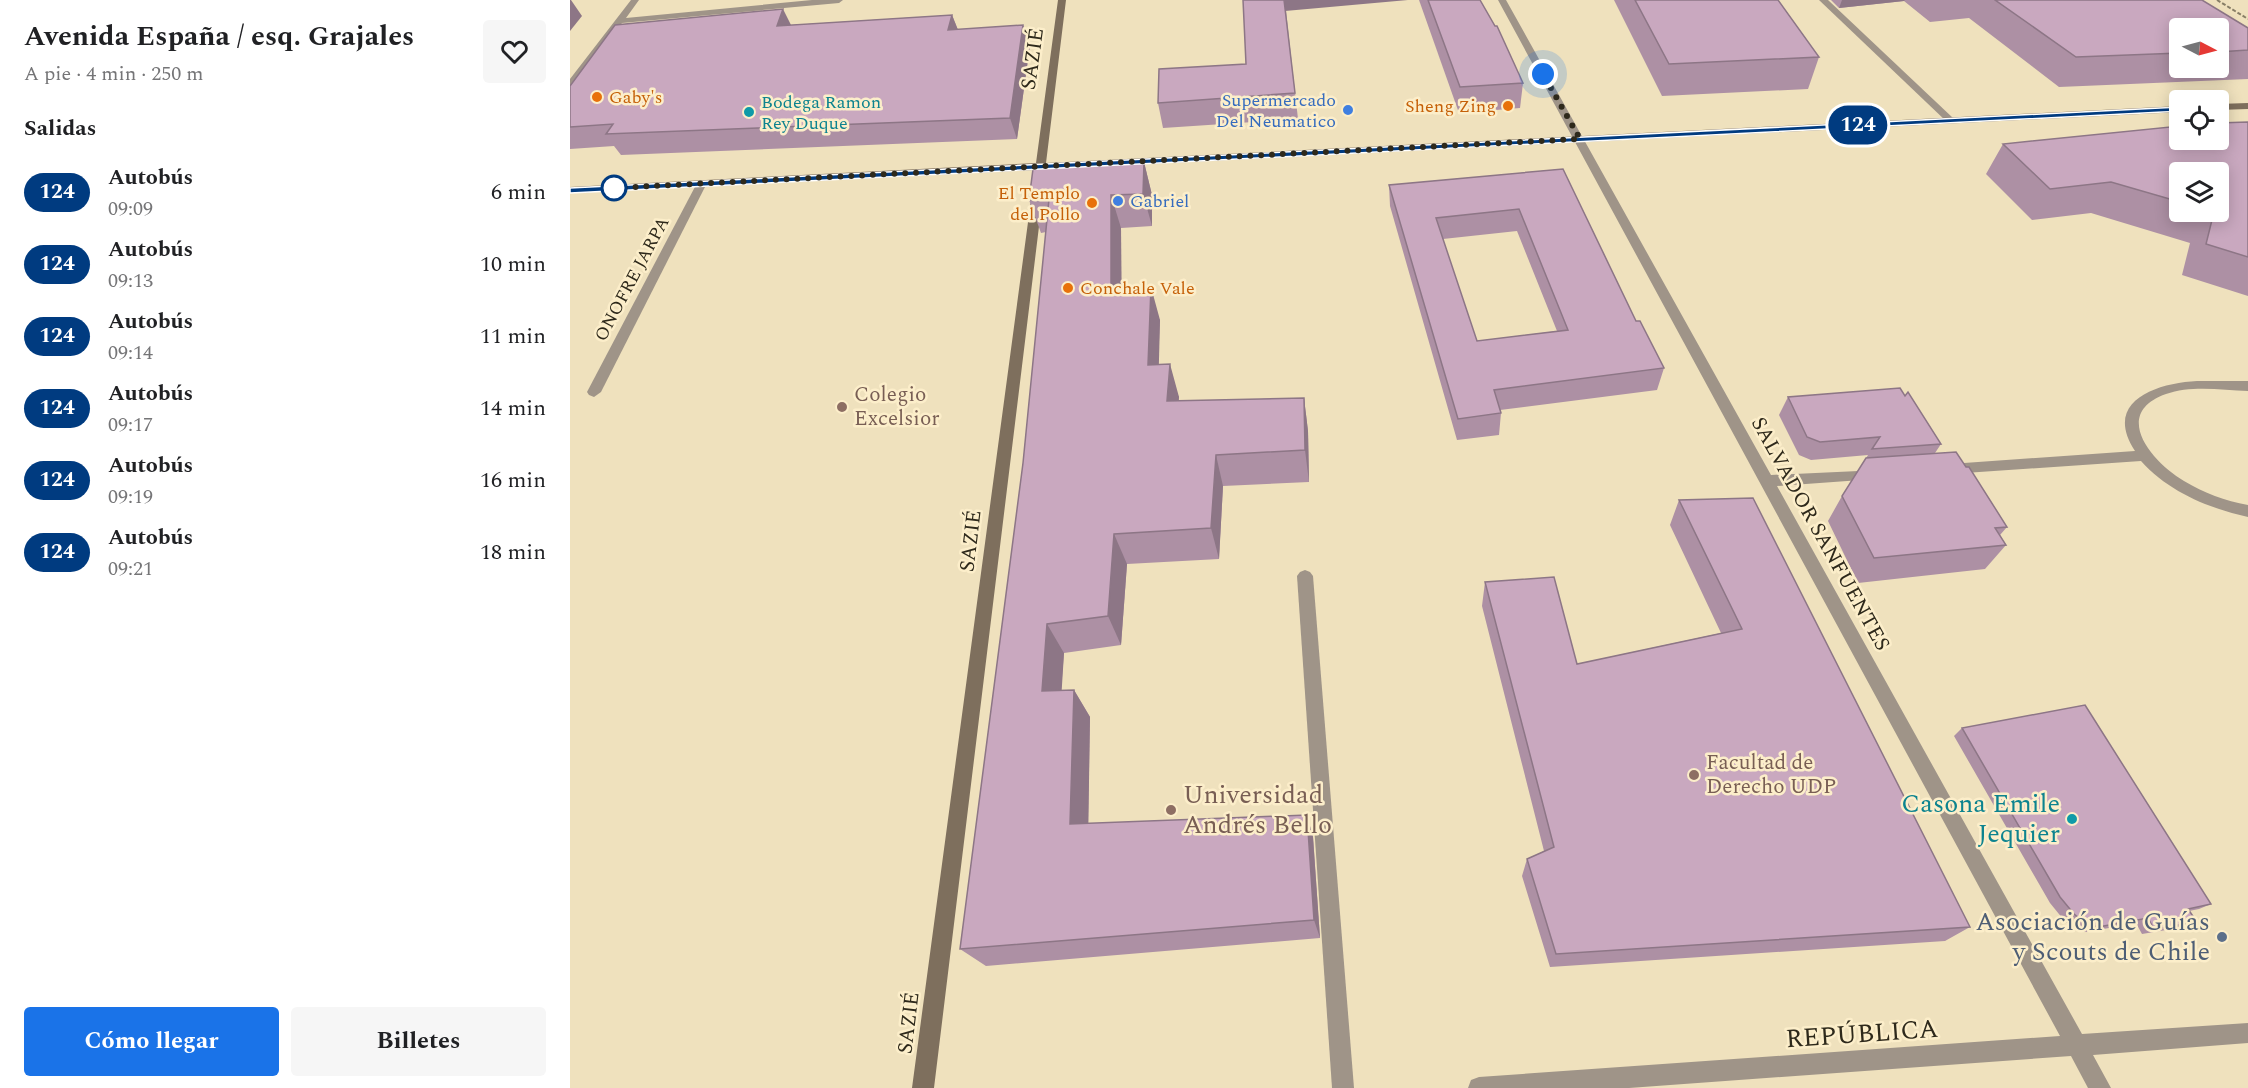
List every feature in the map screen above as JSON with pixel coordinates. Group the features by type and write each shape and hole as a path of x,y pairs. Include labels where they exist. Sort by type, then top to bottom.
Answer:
{"street":[{"path":"570,85 635,0"},
{"path":"618,21 839,0"},
{"name":"SAZIÉ","path":"923,1088 1062,0"},
{"name":"SALVADOR SANFUENTES","path":"1502,0 2100,1088"},
{"path":"1823,0 1950,120"},
{"path":"2229,107 2248,106"},
{"path":"570,190 2169,110"},
{"name":"ONOFRE JARPA","path":"594,392 702,183"},
{"path":"2248,386 2169,388 2148,397 2133,411 2131,424 2134,437 2144,456 2175,482 2201,497 2229,508 2248,511"},
{"path":"1932,470 2144,456"},
{"path":"1767,481 1885,474"},
{"path":"1305,576 1343,1088"},
{"name":"REPÚBLICA","path":"1479,1088 1599,1084 2076,1043 2248,1033"}],"path":[{"path":"2217,0 2248,19"}],"building":[{"path":"1243,0 1284,0 1295,93 1158,103 1159,69 1246,64"},
{"path":"1428,0 1480,0 1497,26 1523,83 1460,87"},
{"path":"1635,0 1778,0 1819,57 1669,64"},
{"path":"1995,0 2202,0 2248,28 2248,50 2229,51 2229,18 2169,18 2169,53 2076,57"},
{"path":"783,9 777,26 952,15 948,30 1023,25 1010,118 606,134 613,124 570,127 570,86 615,25"},
{"path":"2248,122 2248,257 2206,244 2212,222 2229,222 2229,162 2169,162 2169,199 2111,182 2050,189 2003,144 2169,127 2169,150 2229,150 2229,123"},
{"path":"1144,162 1143,194 1111,195 1111,288 1151,287 1148,365 1170,364 1167,401 1304,398 1305,450 1216,455 1211,528 1114,534 1108,616 1047,624 1042,691 1074,690 1070,824 1307,815 1314,920 960,949 1023,463 1049,199 1029,200 1033,169"},
{"path":"1563,169 1636,321 1640,321 1664,368 1494,390 1501,413 1458,419 1389,185","holes":["1519,209 1568,330 1477,341 1436,218"]},
{"path":"1900,388 1905,396 1908,392 1941,444 1872,449 1880,437 1820,442 1807,437 1788,397"},
{"path":"1956,452 1966,467 1969,467 2007,527 1995,528 2006,545 1874,558 1842,496 1866,458"},
{"name":"Facultad de Derecho UDP","path":"1753,498 1970,927 1556,954 1527,859 1554,847 1485,582 1554,577 1577,664 1742,629 1679,500"},
{"name":"Casona Emile Jequier","path":"2085,705 2211,904 2188,909 2197,922 2154,929 2148,918 2098,927 2085,923 2074,914 2060,897 1962,728"}],"bus line":[{"name":"124","path":"570,190 2169,110"}],"place":[{"name":"Gaby's","path":"597,97"},
{"name":"Sheng Zing","path":"1508,106"},
{"name":"Supermercado Del Neumatico","path":"1348,110"},
{"name":"Bodega Ramon Rey Duque","path":"749,112"},
{"name":"Gabriel","path":"1118,201"},
{"name":"El Templo del Pollo","path":"1092,203"},
{"name":"Conchale Vale","path":"1068,288"},
{"name":"Colegio Excelsior","path":"842,407"},
{"name":"Facultad de Derecho UDP","path":"1694,775"},
{"name":"Universidad Andrés Bello","path":"1171,810"},
{"name":"Casona Emile Jequier","path":"2072,819"},
{"name":"Asociación de Guías y Scouts de Chile","path":"2222,937"}],"route":[{"path":"614,188 1580,139 1543,74"}]}
